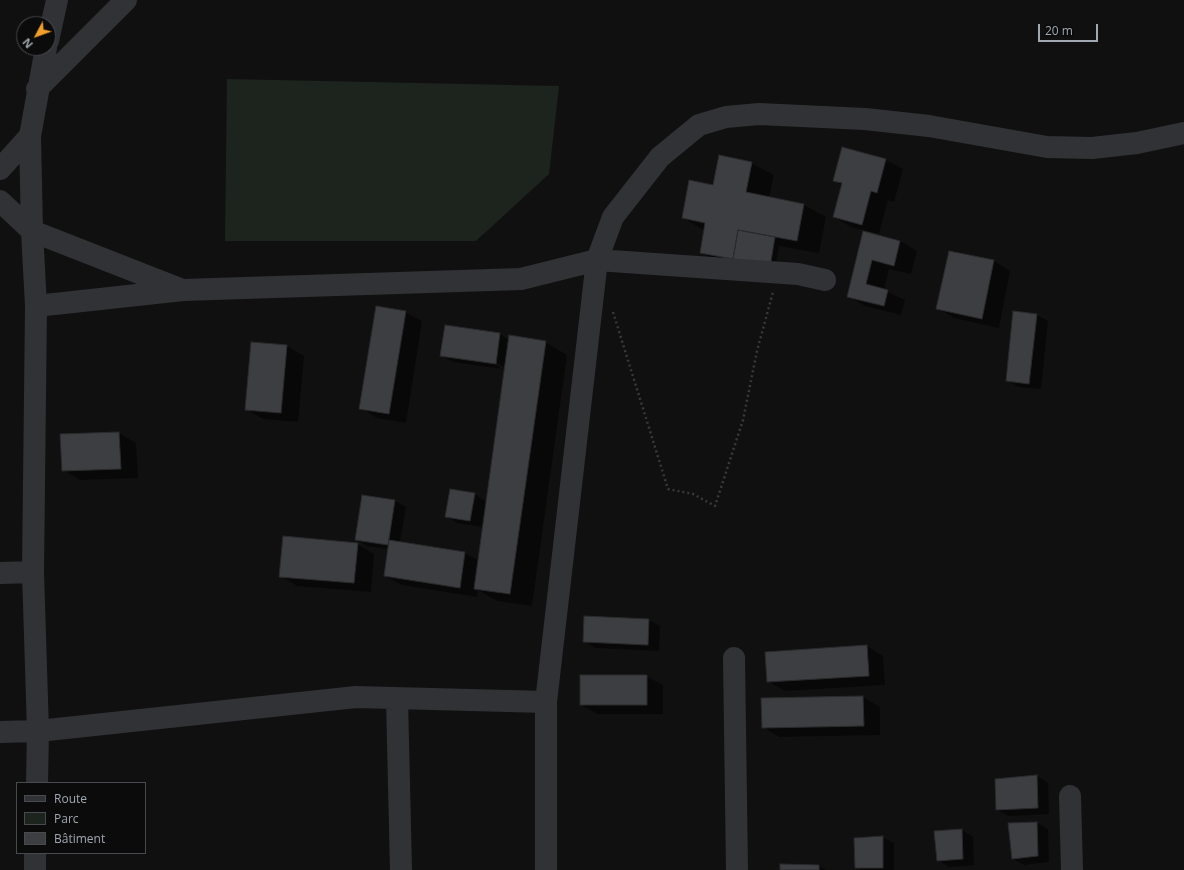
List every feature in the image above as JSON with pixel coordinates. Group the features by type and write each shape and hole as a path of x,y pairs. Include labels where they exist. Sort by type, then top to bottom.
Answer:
{"street":[{"path":"53,16 57,0"},
{"path":"37,89 126,0"},
{"path":"37,782 38,731 33,572 36,306 32,231 30,136 37,89 44,56"},
{"path":"546,870 546,702 597,260 613,217 660,157 699,124 726,117 759,114 865,119 929,126 1047,147 1092,148 1137,143 1184,133"},
{"path":"0,169 30,136"},
{"path":"0,201 32,231 183,290"},
{"path":"36,306 183,290 521,279 597,260 798,274 825,280"},
{"path":"0,573 33,572"},
{"path":"734,658 737,870"},
{"path":"0,732 38,731 356,697 546,702"},
{"path":"397,699 401,870"},
{"path":"1070,796 1072,870"},
{"path":"35,854 35,870"}],"path":[{"path":"611,306 668,490 693,494 715,506 743,420 757,351 772,299"}],"green space":[{"path":"227,79 559,86 549,174 476,241 225,241"}],"building":[{"path":"842,147 886,159 877,193 871,191 862,225 833,217 842,183 833,181"},
{"path":"719,155 752,162 746,192 804,204 797,241 738,230 733,259 700,253 705,223 682,218 689,180 713,185"},
{"path":"738,230 775,237 770,267 733,259"},
{"path":"863,231 900,241 894,266 872,260 866,284 888,290 884,306 847,297"},
{"path":"949,251 994,260 982,319 936,309"},
{"path":"376,306 406,311 389,414 359,409"},
{"path":"1013,311 1037,314 1029,384 1006,381"},
{"path":"445,325 500,333 496,364 440,356"},
{"path":"509,335 546,341 510,594 474,589"},
{"path":"251,342 287,345 281,413 245,410"},
{"path":"119,432 121,469 62,471 60,434"},
{"path":"450,489 475,493 470,521 445,517"},
{"path":"362,495 395,500 388,545 355,540"},
{"path":"283,536 358,543 354,583 279,577"},
{"path":"389,540 465,552 460,588 384,576"},
{"path":"584,616 649,619 648,645 583,642"},
{"path":"867,645 869,676 767,682 765,652"},
{"path":"580,675 647,675 647,705 580,705"},
{"path":"863,696 864,726 762,728 761,698"},
{"path":"1037,775 1038,808 996,810 995,779"},
{"path":"1037,822 1038,856 1012,859 1008,823"},
{"path":"962,829 963,859 937,861 934,831"},
{"path":"883,836 883,868 855,868 854,838"},
{"path":"780,864 819,865 819,870 780,870"}]}
